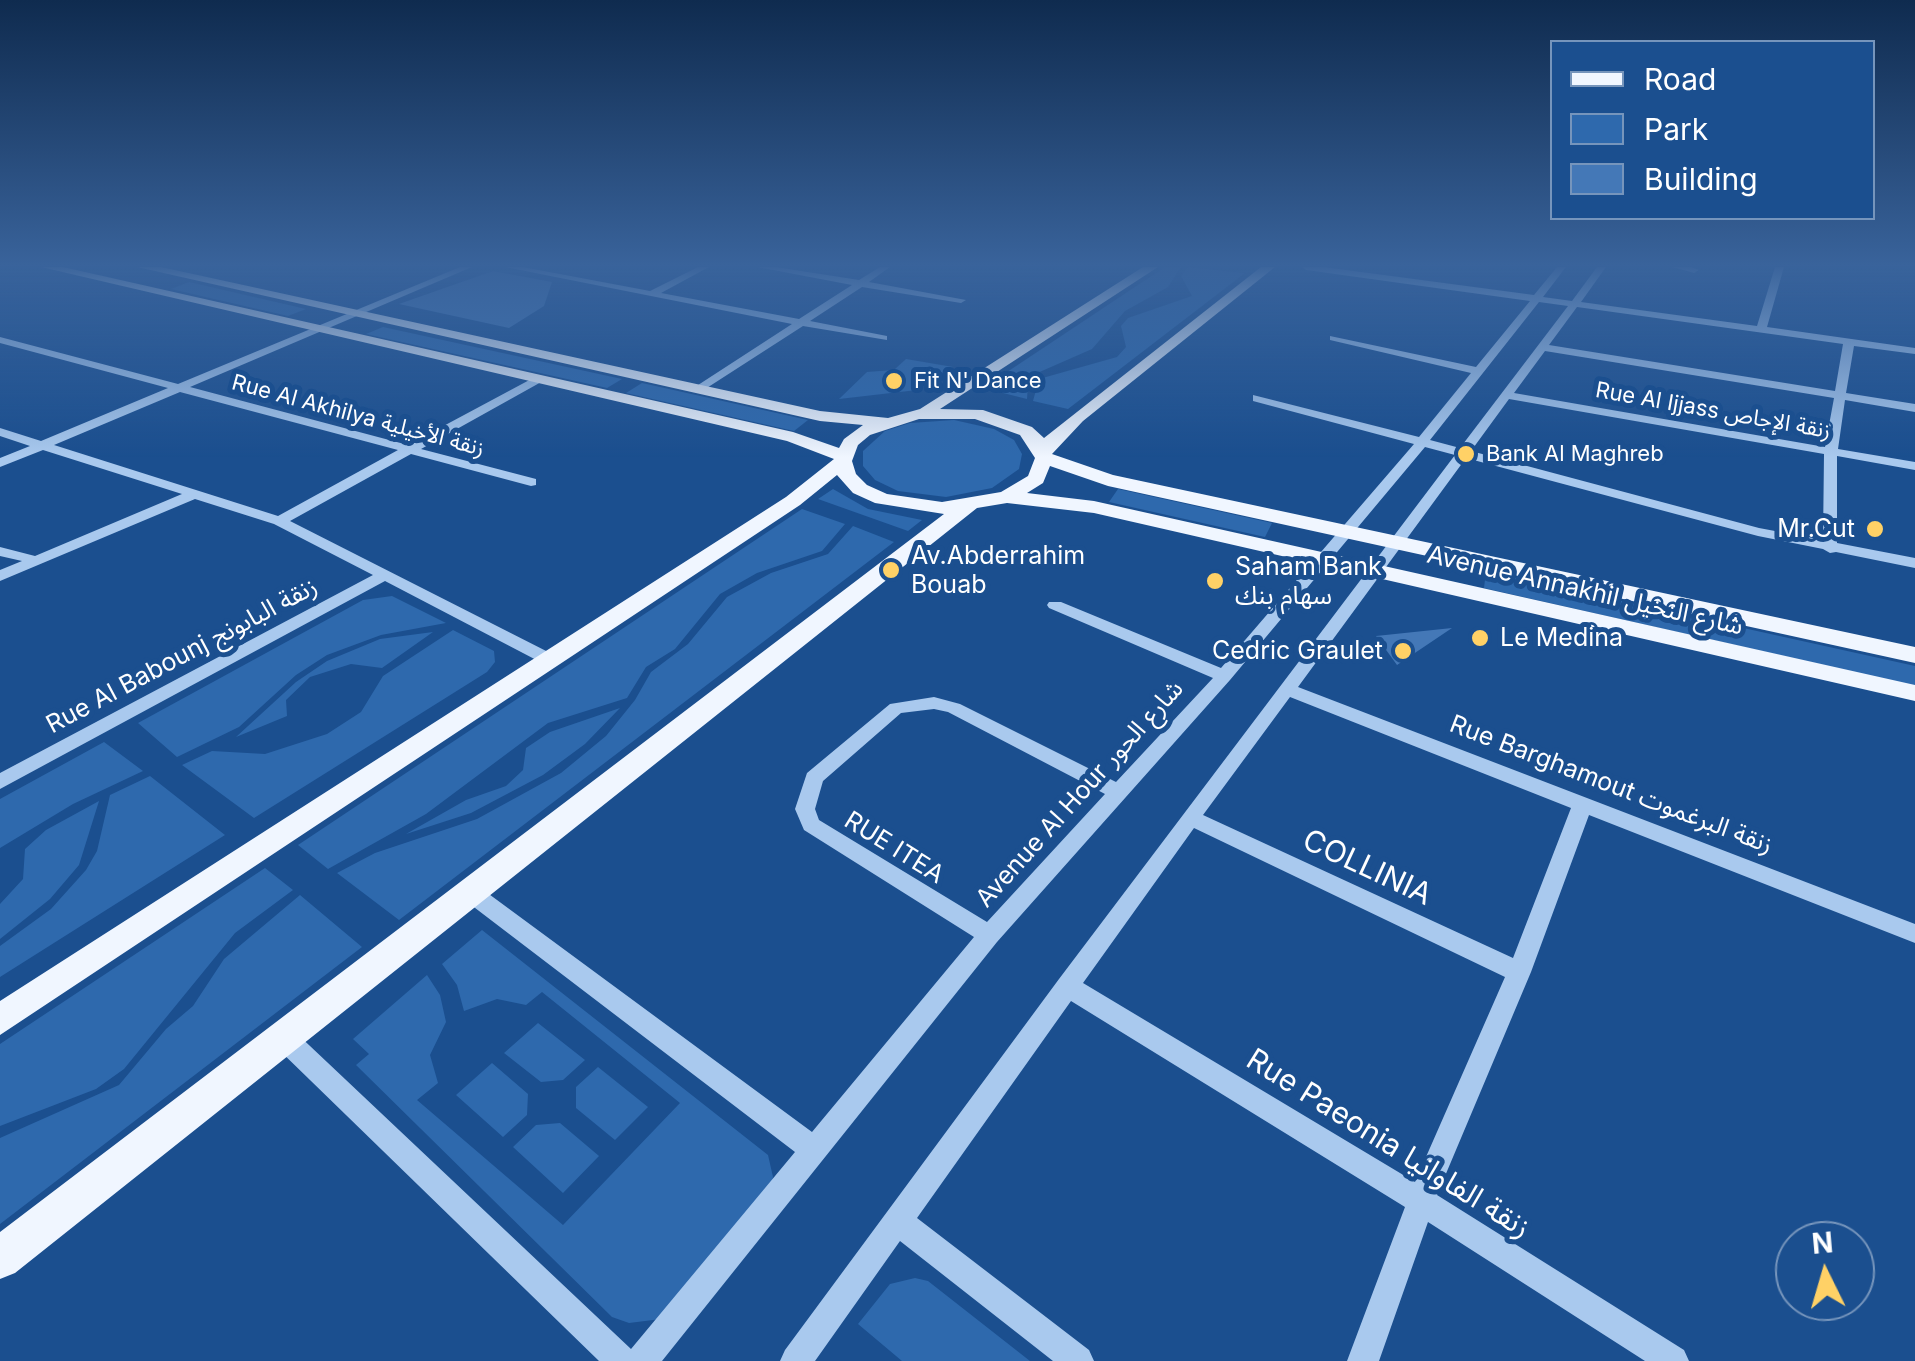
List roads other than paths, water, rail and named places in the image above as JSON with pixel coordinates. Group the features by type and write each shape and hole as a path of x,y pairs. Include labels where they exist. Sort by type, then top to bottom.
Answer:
{"main road":[{"path":"327,331 806,440 843,459 847,476 860,489 882,499 942,508 1008,496 1036,479 1043,454 1062,430 1188,331"},
{"path":"430,331 820,416 883,422 918,414 1051,331"},
{"name":"Avenue Annakhil شارع النخيل","path":"918,414 958,412 996,418 1026,431 1043,454 1084,474 1915,655"},
{"path":"0,1020 793,501 843,459 850,443 883,422"},
{"path":"1062,430 1086,460 1141,487"},
{"name":"Avenue Annakhil شارع النخيل","path":"1008,496 1094,507 1915,693"},
{"path":"0,1258 930,532 973,505"}],"street":[{"path":"0,463 310,331"},
{"path":"699,390 791,331"},
{"path":"846,331 883,338"},
{"name":"Avenue Al Hour شارع الحور","path":"642,1361 989,935 1224,676 1422,442 1509,331"},
{"path":"796,1361 900,1223 1066,986 1466,454 1552,331"},
{"path":"1771,331 1915,351"},
{"path":"1334,338 1479,371"},
{"name":"Rue Al Akhilya زنقة الأخيلية","path":"0,340 406,452 531,482"},
{"path":"1830,548 1831,452 1848,342"},
{"path":"1540,347 1915,408"},
{"path":"279,520 538,379"},
{"name":"Rue Al Ijjass زنقة الإجاص","path":"1505,394 1915,466"},
{"path":"1257,398 1830,548 1915,562"},
{"path":"0,432 279,520 550,660"},
{"path":"0,576 197,494"},
{"path":"0,552 38,560"},
{"name":"Rue Al Babounj زنقة البابونج","path":"0,782 387,574"},
{"path":"1056,605 1224,676"},
{"name":"Rue Barghamout زنقة البرغموت","path":"1286,690 1915,934"},
{"name":"RUE ITEA","path":"989,935 811,825 805,808 814,778 896,708 934,703 954,708 1120,793"},
{"path":"1363,1361 1421,1201 1518,972 1583,803"},
{"name":"COLLINIA","path":"1190,818 1518,972"},
{"path":"470,892 814,1151"},
{"name":"Rue Paeonia زنقة الفاوانيا","path":"1066,986 1421,1201 1672,1361"},
{"path":"282,1037 622,1361"},
{"path":"900,1223 1078,1361"}],"place":[{"name":"Fit N' Dance","path":"894,381"},
{"name":"Bank Al Maghreb","path":"1466,454"},
{"name":"Mr.Cut","path":"1875,529"},
{"name":"Av.Abderrahim Bouab","path":"891,570"},
{"name":"Saham Bank سهام بنك","path":"1215,581"},
{"name":"Le Medina","path":"1480,638"},
{"name":"Cedric Graulet","path":"1403,651"}]}
